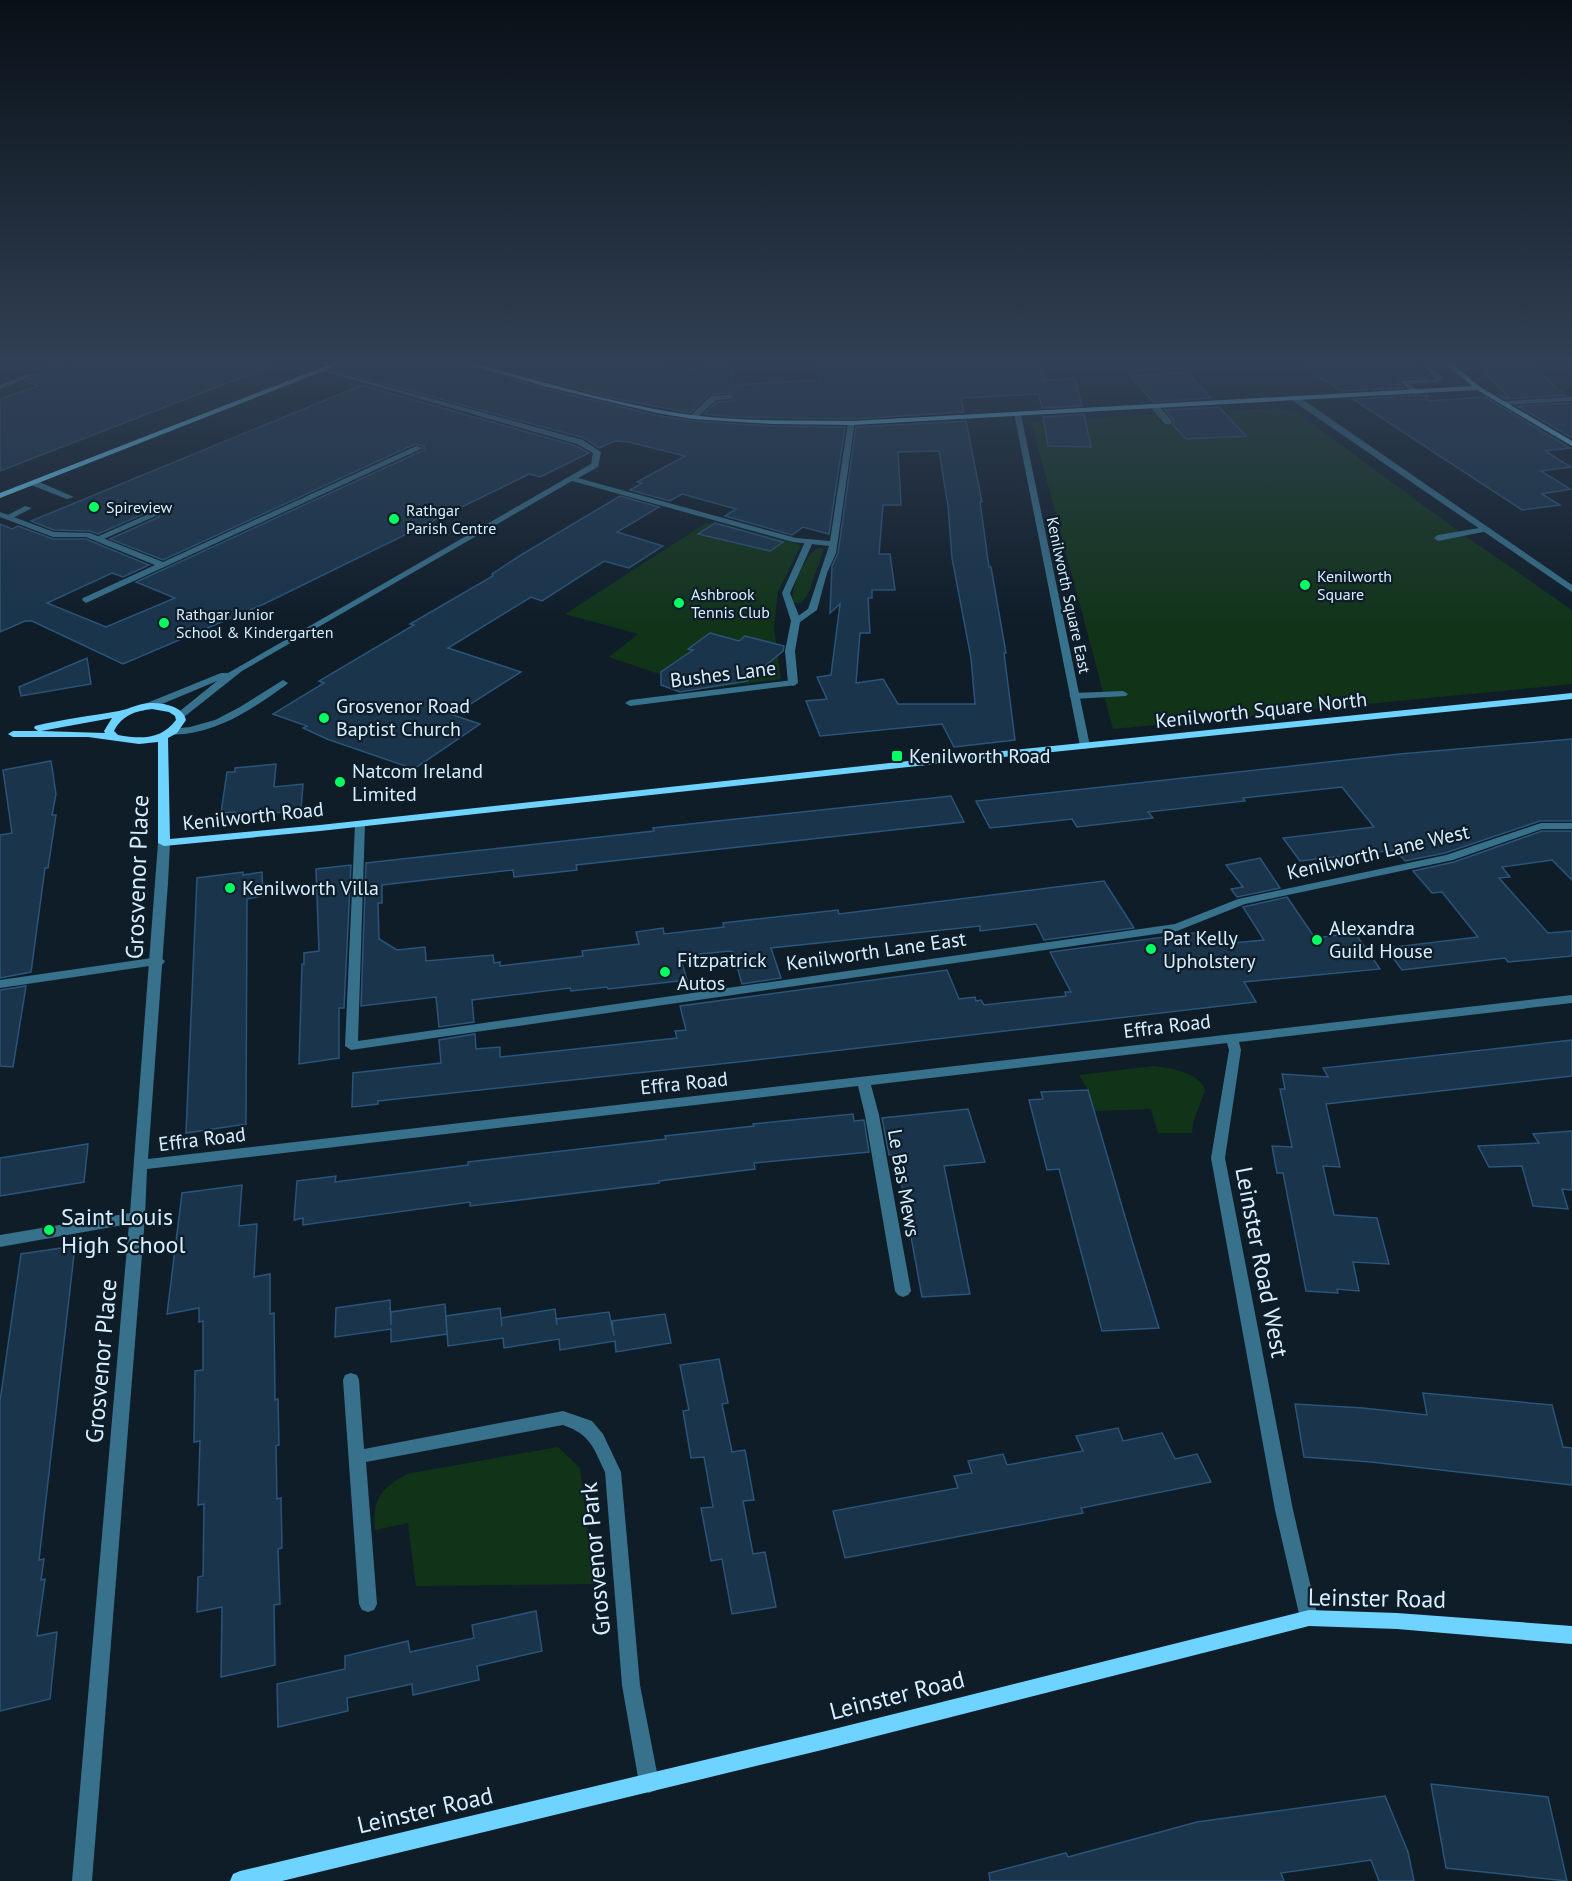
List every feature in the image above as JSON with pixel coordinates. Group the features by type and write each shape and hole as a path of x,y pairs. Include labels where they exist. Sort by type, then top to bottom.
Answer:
{"street":[{"path":"0,496 122,449"},
{"path":"86,600 417,449"},
{"path":"0,736 146,707 239,669 595,465 597,452 592,449"},
{"path":"809,542 786,593 796,621 812,610 833,544 848,449"},
{"name":"Kenilworth Square East","path":"1024,449 1085,746"},
{"path":"1368,449 1572,589"},
{"path":"572,479 809,542 833,544"},
{"path":"34,483 70,497"},
{"path":"4,516 28,508"},
{"path":"96,539 154,515"},
{"path":"4,516 53,534 87,535 163,565"},
{"path":"1438,538 1485,530"},
{"name":"Bushes Lane","path":"630,703 794,683 790,651 796,621"},
{"path":"180,715 239,669"},
{"path":"13,734 112,735 129,741 152,740 168,734 198,730 232,718 283,683"},
{"path":"1074,696 1123,694"},
{"name":"Kenilworth Square North","path":"954,759 1572,696"},
{"path":"146,707 168,707 180,715 182,720 168,734"},
{"path":"112,735 109,731 111,724 124,713"},
{"name":"Grosvenor Place","path":"82,1881 159,961 168,734"},
{"name":"Kenilworth Road","path":"164,843 360,824 954,759"},
{"name":"Kenilworth Lane East","path":"360,824 351,1046 1166,928 1193,922"},
{"name":"Kenilworth Lane West","path":"1193,922 1242,901 1449,858 1541,826 1572,826"},
{"path":"0,984 159,961"},
{"path":"1232,1038 1571,1000"},
{"name":"Effra Road","path":"141,1165 1232,1038"},
{"name":"Leinster Road West","path":"1232,1038 1235,1050 1218,1158 1284,1510 1309,1618"},
{"name":"Le Bas Mews","path":"864,1082 872,1115 903,1291"},
{"path":"0,1241 138,1217"},
{"path":"351,1380 368,1604"},
{"name":"Grosvenor Park","path":"357,1457 563,1418 586,1426 597,1439 613,1472 632,1685 649,1783"},
{"name":"Leinster Road","path":"240,1881 649,1783 1309,1618 1419,1623 1572,1635"}],"green space":[{"name":"Kenilworth Square","path":"1038,449 1346,449 1461,533 1572,610 1572,684 1113,729"},
{"name":"Ashbrook Tennis Club","path":"706,523 727,525 801,545 778,592 774,627 781,679 703,689 609,657 638,634 565,614"},
{"path":"818,548 824,549 808,594 801,603 793,603 799,572"},
{"path":"1154,1066 1184,1072 1202,1084 1205,1090 1193,1123 1192,1133 1158,1133 1151,1109 1094,1111 1088,1090 1079,1075"},
{"path":"558,1447 580,1468 594,1584 416,1586 408,1523 375,1530 375,1510 380,1496 407,1474"}],"building":[{"path":"0,449 57,449 0,471"},
{"path":"207,449 405,449 163,560 110,539 159,517 159,513 150,511 98,534 90,531 54,530 31,521"},
{"path":"581,449 589,453 540,477 529,474 264,604 123,664 32,621 25,621 0,632 0,524 12,529 18,526 53,539 86,539 149,565 123,577 112,573 47,603 106,627 175,598 136,582 424,450"},
{"path":"656,449 842,449 829,534 803,527 792,535 725,516 736,509 682,494 670,501 630,490 642,483 637,482 685,456"},
{"path":"853,449 971,449 982,502 980,502 989,567 991,567 1006,653 1004,653 1015,740 954,747 942,724 820,736 806,701 827,699 817,677 831,675 840,604 830,613 832,566 838,553","holes":["939,451 948,506 952,558 971,658 975,704 898,704 883,679 856,683 860,633 870,633 868,598 872,598 872,590 895,590 890,554 879,554 883,505 901,505 898,452"]},
{"path":"1429,449 1564,449 1545,451 1571,467 1541,471 1570,489 1542,494 1560,505 1522,510"},
{"path":"620,496 659,507 617,532 663,546 629,568 604,561 542,601 531,597 448,648 521,672 453,715 480,724 414,769 327,739 303,728 307,726 273,714 324,683 319,681 414,625 410,624 493,576 492,574 521,555"},
{"path":"715,523 783,542 770,551 698,534"},
{"path":"710,633 739,641 745,636 784,646 783,651 747,681 680,692 661,685 661,672 693,650 688,649"},
{"path":"87,658 91,684 21,696 19,687"},
{"path":"1572,739 1572,821 1540,821 1445,853 1405,861 1395,850 1300,861 1283,838 1374,827 1342,787 1148,812 1153,818 1077,827 1072,819 990,828 976,801 1400,754"},
{"path":"51,761 56,794 52,815 56,815 48,868 45,868 31,972 0,978 0,835 12,833 3,770"},
{"path":"276,764 274,787 303,784 301,810 234,817 235,812 221,813 227,772 235,772 235,768"},
{"path":"951,796 964,822 576,865 577,870 514,877 513,870 382,885 382,903 378,903 379,939 397,950 425,947 426,961 493,955 494,963 500,962 500,966 583,956 582,951 639,944 636,932 663,928 664,934 724,927 723,923 838,910 839,914 1104,881 1134,928 1044,940 1036,924 980,931 980,926 771,948 781,978 742,984 733,952 680,956 687,980 608,989 607,987 571,991 570,988 472,1000 474,1022 439,1027 436,997 361,1006 366,863 654,831 653,828"},
{"path":"1542,831 1572,831 1572,880 1552,860 1502,867 1510,877 1499,878 1548,933 1572,931 1572,956 1508,962 1505,958 1402,970 1386,948 1478,937 1442,892 1432,893 1413,871 1454,862"},
{"path":"1260,858 1280,888 1237,897 1231,889 1243,887 1226,865"},
{"path":"351,865 344,1008 339,1008 339,1058 299,1064 302,964 304,964 304,953 319,951 316,869"},
{"path":"243,872 243,875 262,872 263,896 247,899 246,1124 186,1133 197,878"},
{"path":"1287,897 1315,938 1355,933 1380,969 1244,982 1256,1002 378,1101 378,1104 352,1107 353,1073 441,1063 439,1040 475,1034 476,1049 500,1047 500,1057 677,1038 675,1031 686,1030 680,1006 947,970 959,999 975,997 976,1001 981,1000 984,1005 1066,996 1065,992 1071,992 1050,952 1202,932 1210,945 1264,940 1243,907"},
{"path":"26,986 13,1067 0,1066 0,990"},
{"path":"1572,1040 1572,1076 1326,1104 1340,1167 1323,1166 1334,1215 1377,1218 1389,1264 1353,1262 1359,1291 1337,1289 1338,1293 1306,1291 1283,1173 1277,1173 1272,1146 1292,1147 1280,1089 1285,1089 1282,1074 1328,1077 1323,1068"},
{"path":"1088,1090 1159,1328 1102,1331 1059,1169 1047,1170 1029,1100 1043,1099 1041,1092"},
{"path":"968,1109 985,1162 944,1166 970,1294 922,1297 896,1154 889,1155 882,1118"},
{"path":"853,1114 854,1121 864,1120 869,1152 754,1163 755,1169 470,1206 470,1202 303,1225 303,1218 294,1220 297,1181 336,1176 335,1182 468,1165 468,1162 666,1139 665,1136 754,1126 753,1124"},
{"path":"1572,1131 1572,1190 1562,1189 1568,1209 1533,1206 1522,1166 1489,1167 1478,1146 1539,1143 1533,1134"},
{"path":"88,1144 84,1182 0,1196 0,1158"},
{"path":"242,1185 239,1226 257,1224 254,1277 270,1274 270,1314 274,1313 275,1400 278,1399 279,1445 276,1446 277,1499 281,1498 282,1548 278,1549 280,1604 274,1605 275,1665 221,1677 222,1607 197,1612 198,1577 203,1576 204,1504 198,1505 200,1441 194,1442 195,1371 203,1370 203,1321 199,1322 199,1308 167,1314 182,1193"},
{"path":"75,1246 39,1560 44,1559 41,1580 45,1579 37,1636 57,1632 50,1699 0,1711 0,1401 21,1254"},
{"path":"390,1300 391,1325 391,1312 445,1304 447,1334 391,1342 391,1329 335,1337 336,1308"},
{"path":"500,1308 501,1318 555,1309 556,1319 609,1312 614,1336 612,1321 665,1314 671,1343 616,1352 615,1341 560,1350 559,1339 504,1348 503,1338 448,1346 446,1316"},
{"path":"719,1359 728,1403 722,1404 732,1452 745,1450 754,1500 743,1501 753,1554 765,1552 776,1607 732,1614 722,1559 711,1561 701,1508 713,1507 704,1457 691,1458 683,1411 689,1410 680,1365"},
{"path":"1423,1393 1552,1405 1563,1447 1572,1448 1572,1485 1371,1462 1304,1457 1295,1404 1427,1415"},
{"path":"1118,1428 1123,1441 1162,1433 1175,1459 1197,1454 1211,1482 1081,1508 1083,1513 845,1558 833,1511 958,1488 954,1476 972,1473 968,1461 1003,1454 1007,1465 1083,1451 1076,1436"},
{"path":"536,1611 542,1651 477,1666 479,1680 413,1695 412,1684 347,1698 348,1711 278,1727 277,1684 345,1669 345,1656 408,1641 410,1652 474,1638 472,1625"},
{"path":"1431,1784 1548,1797 1567,1881 1446,1868"},
{"path":"1385,1796 1408,1852 1414,1881 1379,1881 1371,1860 1281,1873 1284,1881 990,1881 989,1873 1066,1853 1068,1857 1197,1822"}],"place":[{"name":"Spireview","path":"94,507"},
{"name":"Rathgar Parish Centre","path":"394,519"},
{"name":"Kenilworth Square","path":"1305,585"},
{"name":"Ashbrook Tennis Club","path":"679,603"},
{"name":"Rathgar Junior School & Kindergarten","path":"164,623"},
{"name":"Grosvenor Road Baptist Church","path":"324,718"},
{"name":"Kenilworth Road","path":"897,756"},
{"name":"Natcom Ireland Limited","path":"340,782"},
{"name":"Kenilworth Villa","path":"230,888"},
{"name":"Alexandra Guild House","path":"1317,940"},
{"name":"Pat Kelly Upholstery","path":"1151,949"},
{"name":"Fitzpatrick Autos","path":"665,972"},
{"name":"Saint Louis High School","path":"49,1230"}]}
